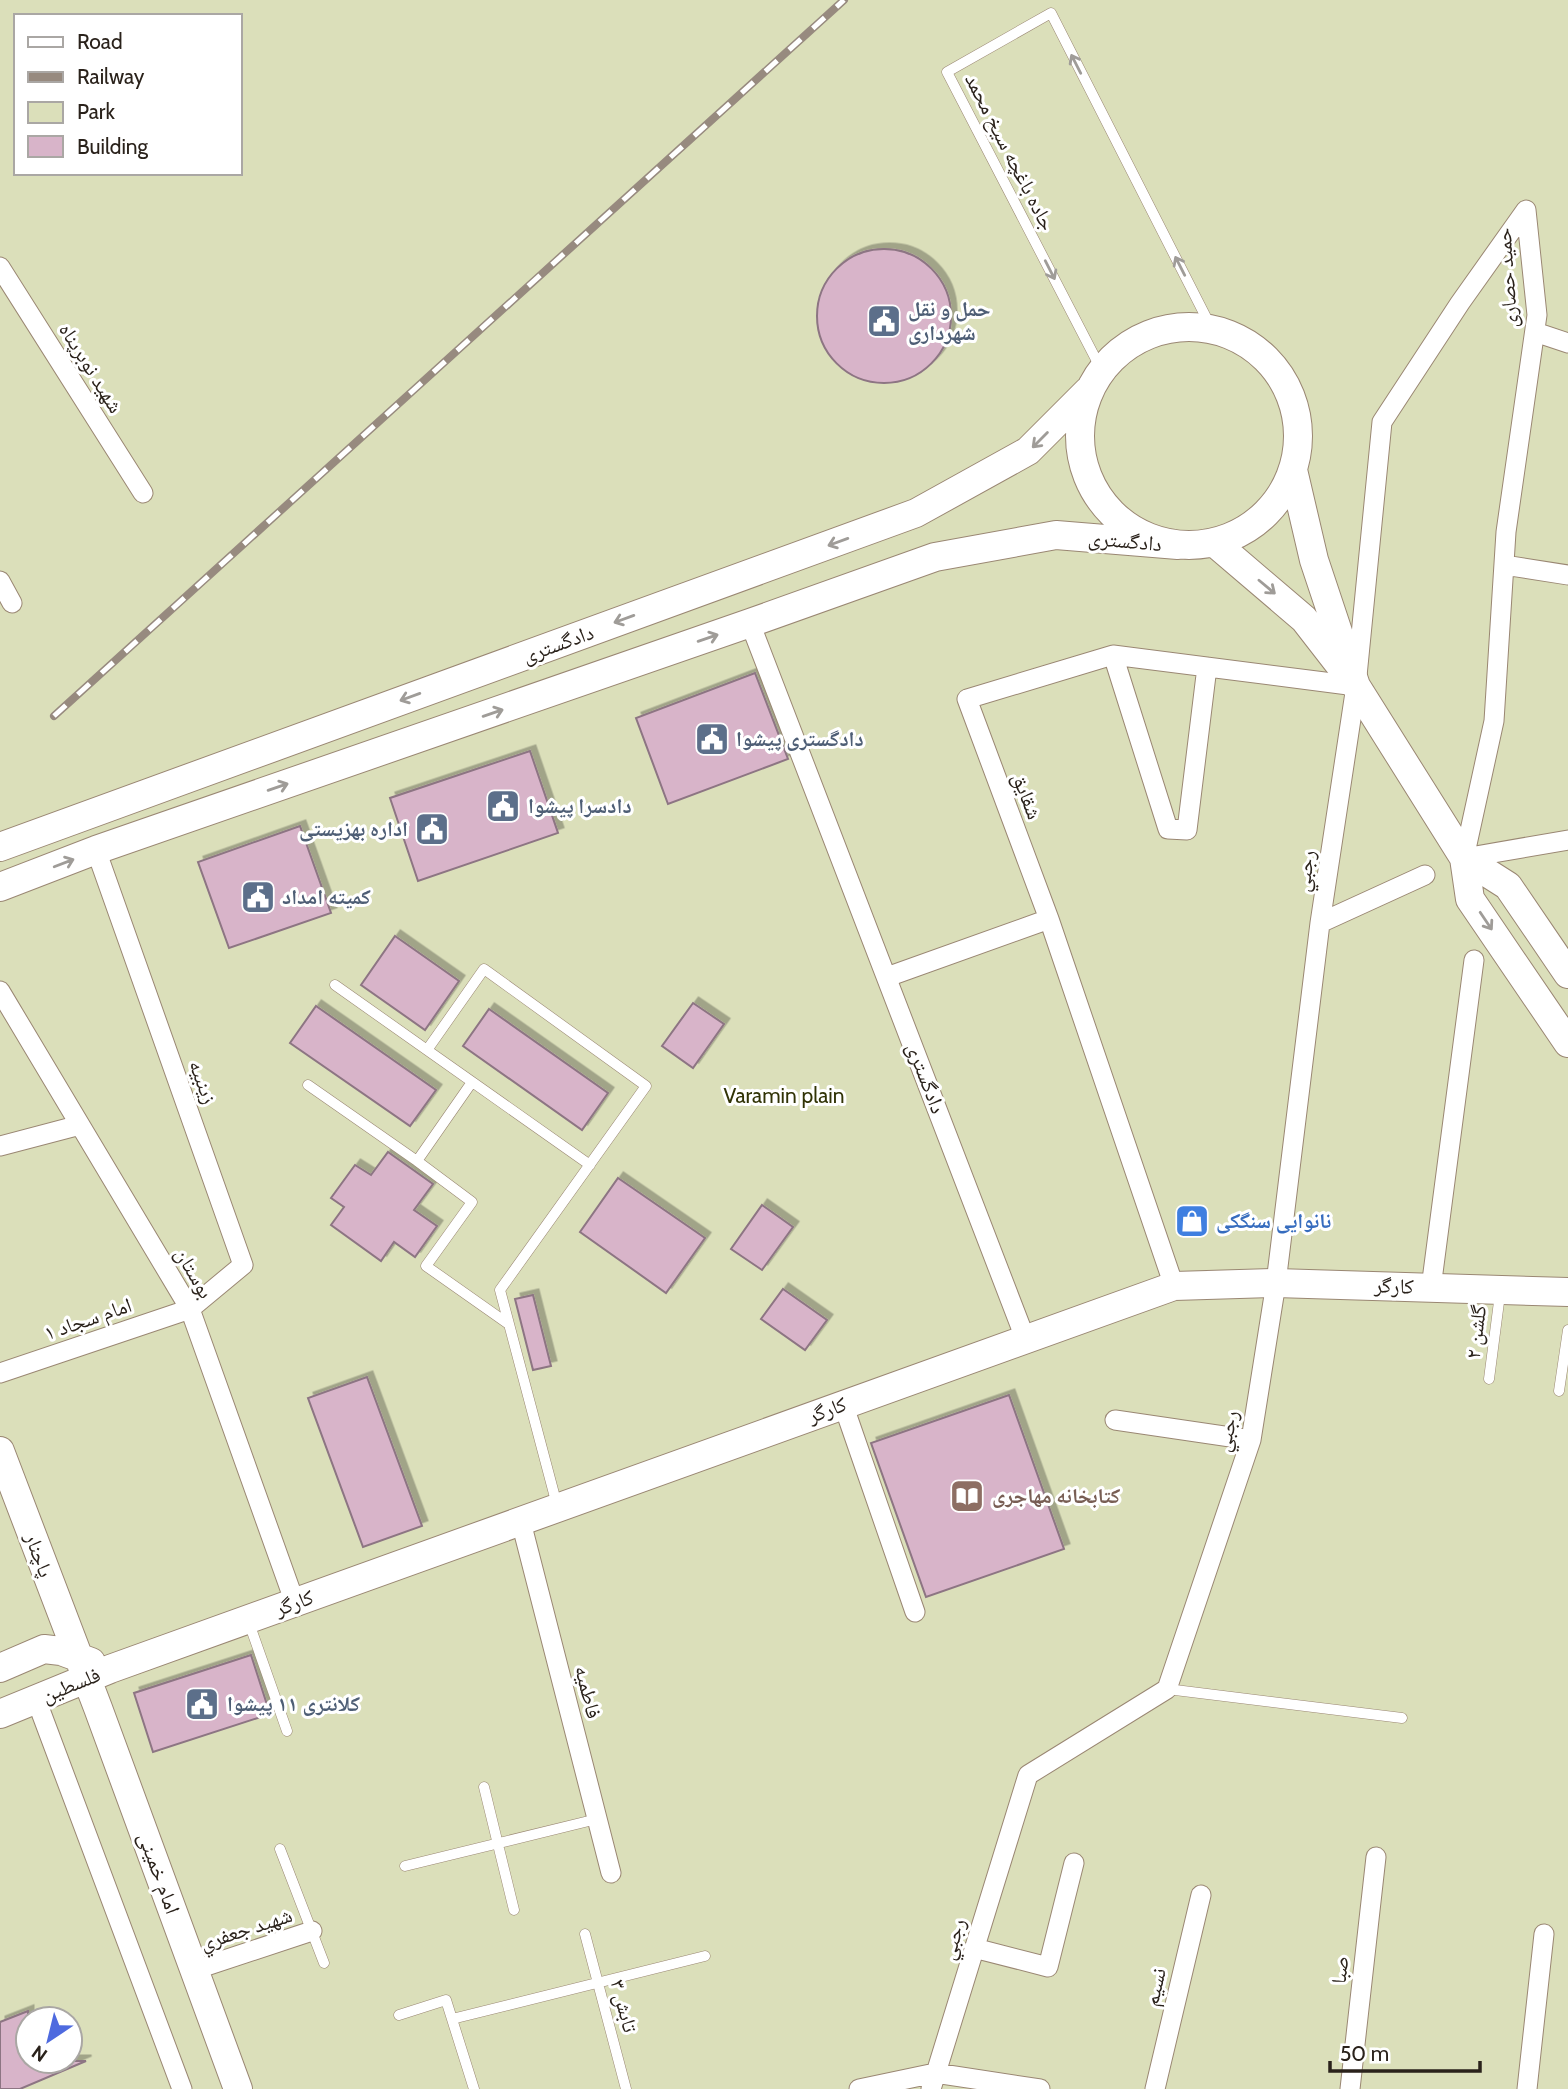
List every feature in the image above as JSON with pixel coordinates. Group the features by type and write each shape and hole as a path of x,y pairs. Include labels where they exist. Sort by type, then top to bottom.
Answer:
{"main road":[{"path":"1173,327 1211,327 1244,341 1273,366 1292,397 1299,434 1293,470 1276,503 1258,520 1249,528 1215,543 1178,545 1142,536 1114,517 1093,490 1081,458 1079,424 1094,380 1138,338 1173,327"},
{"name":"دادگستری","path":"0,847 916,513 1028,451 1094,380"},
{"path":"1293,470 1314,559 1356,685"},
{"name":"دادگستری","path":"0,887 96,850 935,557 1056,535 1178,545"},
{"path":"1215,543 1304,618 1356,685 1464,858 1471,899 1568,1042"},
{"path":"1464,858 1508,886 1568,974"},
{"name":"کارگر","path":"92,1669 295,1603 1174,1286 1276,1283 1568,1292"},
{"name":"پاچنار","path":"0,1451 60,1611 92,1669"},
{"path":"44,1649 54,1632 60,1611"},
{"name":"فلسطین","path":"0,1668 44,1649 61,1650 92,1669"},
{"name":"فلسطین","path":"0,1714 36,1699 92,1669"},
{"name":"امام خمینی","path":"92,1669 194,1970 238,2089"}],"street":[{"name":"حمید حصاری","path":"1356,685 1382,422 1525,210 1537,315 1506,532 1494,721 1464,858"},
{"name":"شهید نوبرپناه","path":"0,267 143,493"},
{"path":"1535,332 1568,344"},
{"path":"1504,565 1568,575"},
{"path":"0,581 12,603"},
{"name":"دادگستری","path":"750,623 1025,1338"},
{"path":"1113,655 1168,829 1187,830 1207,667"},
{"name":"شقايق","path":"1174,1286 1049,919 967,699 1113,655 1356,685"},
{"name":"رجبي","path":"933,2081 1028,1775 1167,1689 1251,1440 1276,1283 1320,923 1356,685"},
{"path":"1464,858 1568,839"},
{"name":"زينبيه","path":"96,850 243,1265 190,1309"},
{"path":"1320,923 1425,875"},
{"path":"887,977 1049,919"},
{"path":"1431,1288 1474,960"},
{"name":"بوستان","path":"0,991 190,1309 295,1603"},
{"path":"0,1146 80,1125"},
{"name":"امام سجاد ۱","path":"0,1373 190,1309"},
{"path":"843,1404 915,1612"},
{"path":"1115,1420 1251,1440"},
{"name":"فاطميه","path":"521,1522 611,1873"},
{"path":"36,1699 182,2089"},
{"name":"صبا","path":"1350,2089 1376,1857"},
{"path":"974,1948 1048,1967 1074,1863"},
{"name":"نسيم","path":"1154,2089 1201,1895"},
{"name":"شهيد جعفري","path":"194,1970 312,1931"},
{"path":"1527,2089 1544,1934"},
{"path":"859,2089 933,2081 1040,2089"}],"lane":[{"name":"جاده باغچه سیخ محمد","path":"1094,380 947,72 1051,13 1211,327"},
{"path":"427,1050 484,970 646,1086 500,1290 558,1508"},
{"path":"335,985 590,1166"},
{"path":"417,1161 472,1082"},
{"path":"308,1085 472,1202 426,1266 507,1323"},
{"name":"گلشن ۲","path":"1489,1379 1500,1290"},
{"path":"1559,1391 1568,1330"},
{"path":"248,1619 287,1731"},
{"path":"1167,1689 1402,1718"},
{"path":"484,1787 514,1910"},
{"path":"405,1866 597,1819"},
{"path":"280,1849 324,1963"},
{"name":"تابش ۳","path":"585,1934 626,2089"},
{"path":"452,2019 705,1956"},
{"path":"399,2015 446,2000 474,2089"}],"green space":[{"name":"Varamin plain","path":"0,0 1568,0 1568,2089 0,2089"}],"building":[{"name":"حمل و نقل شهرداری","path":"884,249 910,254 931,269 946,290 951,316 946,342 931,363 910,378 884,383 858,378 837,363 822,342 817,316 822,290 837,269 858,254"},
{"name":"دادگستری پیشوا","path":"755,673 788,759 668,804 636,718"},
{"path":"530,751 558,833 418,881 390,798"},
{"path":"300,826 331,913 229,948 198,862"},
{"path":"395,936 459,981 425,1030 361,985"},
{"path":"693,1003 724,1024 693,1068 662,1046"},
{"path":"316,1006 436,1090 410,1126 290,1043"},
{"path":"489,1009 608,1093 582,1130 463,1046"},
{"path":"388,1152 433,1184 414,1210 437,1226 415,1257 394,1242 381,1261 331,1225 344,1207 331,1198 355,1165 371,1175"},
{"path":"618,1178 705,1238 666,1293 580,1232"},
{"path":"762,1205 793,1227 762,1270 731,1249"},
{"path":"783,1289 827,1320 805,1350 761,1319"},
{"path":"533,1295 551,1366 533,1370 515,1299"},
{"path":"367,1377 422,1526 363,1547 308,1398"},
{"name":"کتابخانه مهاجری","path":"1009,1395 1064,1549 926,1597 871,1443"},
{"name":"کلانتری ۱۱ پیشوا","path":"251,1655 270,1714 153,1752 134,1693"},
{"path":"14,2016 14,2075 53,2075 20,2089 0,2089 0,2022"}],"railway":[{"path":"54,716 844,0"}],"place":[{"name":"حمل و نقل شهرداری","path":"884,321"},
{"name":"دادگستری پیشوا","path":"712,739"},
{"name":"دادسرا پیشوا","path":"503,806"},
{"name":"اداره بهزیستی","path":"432,829"},
{"name":"کمیته امداد","path":"258,897"},
{"name":"نانوایی سنگکی","path":"1192,1221"},
{"name":"کتابخانه مهاجری","path":"967,1496"},
{"name":"کلانتری ۱۱ پیشوا","path":"202,1704"}]}
